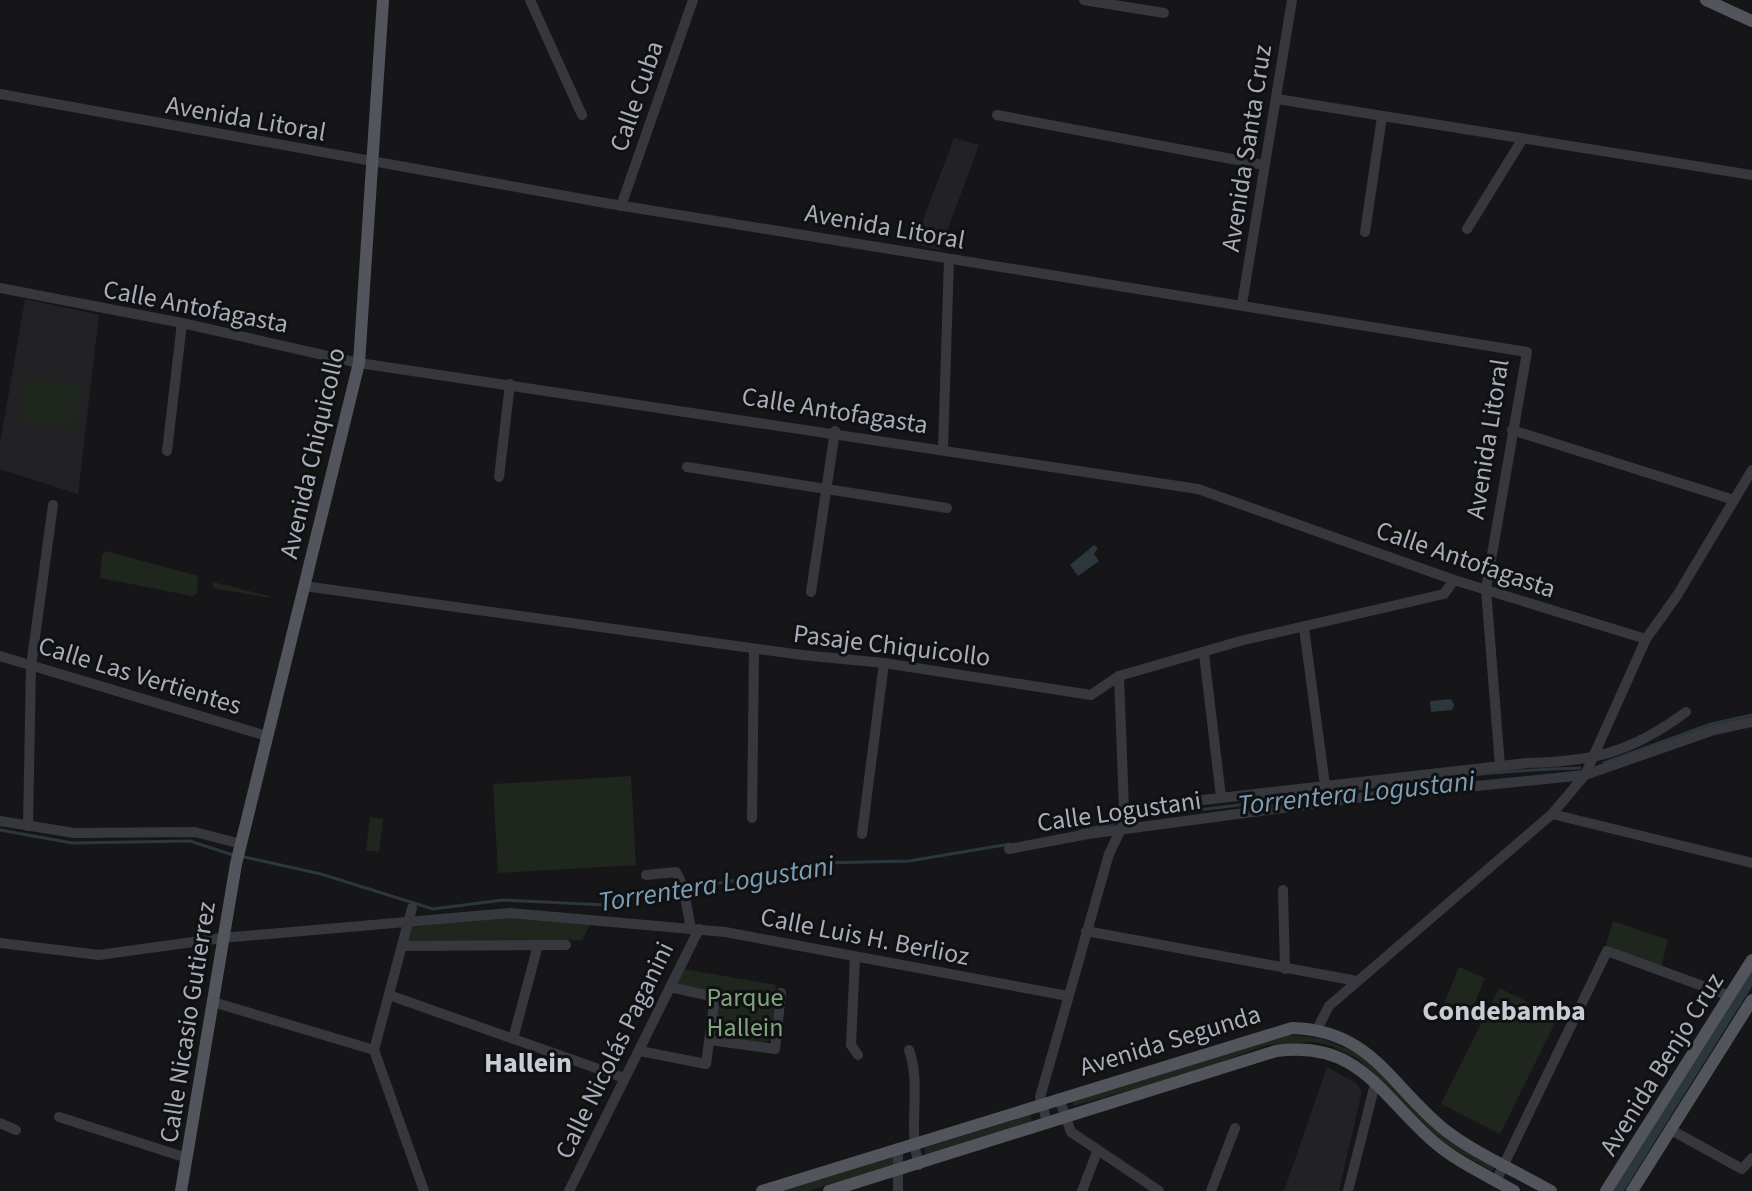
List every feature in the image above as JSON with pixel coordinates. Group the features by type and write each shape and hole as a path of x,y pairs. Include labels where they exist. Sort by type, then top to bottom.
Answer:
{"main road":[{"name":"Avenida Chiquicollo","path":"239,852 359,363 383,0"},
{"path":"1706,0 1752,21"},
{"name":"Calle Nicasio Gutierrez","path":"185,1190 187,1158 222,938 239,852"},
{"name":"Avenida Benjo Cruz","path":"1606,1191 1752,960"},
{"name":"Avenida Benjo Cruz","path":"1632,1191 1751,1003"},
{"name":"Avenida Segunda","path":"762,1191 1275,1031 1317,1029 1346,1039 1378,1060 1442,1128 1551,1191"},
{"name":"Avenida Segunda","path":"829,1191 1276,1051 1295,1048 1331,1052 1350,1062 1435,1143 1514,1191"}],"street":[{"path":"530,0 582,115"},
{"name":"Calle Cuba","path":"621,206 693,0"},
{"path":"1084,0 1164,13"},
{"name":"Avenida Santa Cruz","path":"1242,304 1292,0"},
{"name":"Avenida Litoral","path":"0,94 621,206 1527,352 1486,589 1500,766"},
{"path":"1277,99 1752,175"},
{"path":"997,115 1264,165"},
{"path":"1365,232 1382,117"},
{"path":"1467,229 1522,140"},
{"path":"943,449 949,259"},
{"name":"Calle Antofagasta","path":"0,288 182,323 359,363 835,431 1198,489 1454,580 1646,639"},
{"path":"167,451 182,323"},
{"path":"499,477 510,384"},
{"path":"1512,430 1734,500"},
{"path":"811,592 835,431"},
{"path":"687,467 947,508"},
{"path":"1317,1029 1329,1006 1552,814 1585,775 1596,757 1646,639 1678,594 1752,470"},
{"path":"28,826 31,666 53,505"},
{"name":"Pasaje Chiquicollo","path":"304,586 754,649 884,663 1091,695 1119,676 1244,640 1444,594 1454,580"},
{"path":"1304,628 1325,785"},
{"path":"752,818 754,649"},
{"path":"1204,654 1221,797"},
{"name":"Calle Las Vertientes","path":"0,656 267,736"},
{"path":"862,834 884,663"},
{"path":"1047,1122 1040,1097 1109,854 1123,820 1119,676"},
{"name":"Calle Logustani","path":"1009,849 1221,797 1500,766 1577,762 1654,736 1686,712"},
{"name":"Calle Logustani","path":"1123,820 1585,775 1714,730 1752,722"},
{"path":"1552,814 1752,863"},
{"path":"0,821 74,833 195,832 239,852"},
{"path":"646,875 676,872 695,929"},
{"path":"1283,890 1285,969"},
{"path":"412,908 374,1050 424,1191"},
{"name":"Calle Luis H. Berlioz","path":"0,943 99,955 222,938 510,913 695,929 1068,996"},
{"name":"Calle Nicolás Paganini","path":"569,1191 640,1051 695,929"},
{"path":"1086,931 1357,981"},
{"path":"513,1039 538,945"},
{"path":"402,946 566,945"},
{"path":"1496,1181 1607,951 1730,996"},
{"path":"855,957 851,1045 858,1055"},
{"path":"640,1051 706,1064 715,997 670,987"},
{"path":"710,1040 775,1049 781,993"},
{"path":"389,995 624,1078"},
{"path":"213,1002 374,1050"},
{"path":"909,1050 915,1066 912,1144 919,1165"},
{"path":"1348,1191 1375,1084"},
{"path":"1059,1098 1071,1132 1159,1191"},
{"path":"59,1117 187,1158"},
{"path":"0,1123 16,1130"},
{"path":"1211,1191 1235,1128"},
{"path":"1671,1130 1742,1169 1752,1158"},
{"path":"898,1148 898,1191"},
{"path":"1082,1191 1097,1152"}],"shaded area":[{"path":"954,138 979,145 940,250 914,244"},
{"path":"25,299 99,315 78,494 0,469 0,444"},
{"path":"1094,545 1098,548 1094,554 1099,561 1078,576 1070,565"},
{"path":"1451,699 1454,705 1452,710 1431,712 1430,701"},
{"path":"1327,1067 1356,1083 1362,1091 1339,1191 1284,1191"}],"green space":[{"path":"25,378 81,386 75,429 20,421"},
{"path":"106,551 198,576 197,594 192,596 100,578 102,555"},
{"path":"213,582 269,596 271,598 213,588"},
{"path":"631,776 636,865 498,873 493,784"},
{"path":"370,817 383,819 379,852 366,850"},
{"path":"505,917 591,923 582,940 411,943 408,940 411,927"},
{"path":"1613,921 1668,940 1661,968 1606,945"},
{"path":"1459,967 1485,978 1467,1022 1441,1011"},
{"name":"Parque Hallein","path":"684,969 776,985 771,1039 764,1043 718,1036 714,1032 717,994 679,987 677,980"},
{"path":"1499,988 1558,1017 1500,1134 1441,1104"},
{"path":"1289,1035 1321,1038 1362,1055 1495,1166 1492,1171 1445,1144 1358,1059 1332,1046 1315,1042 1267,1045 1185,1075 1073,1106 1073,1100"},
{"path":"1030,1115 1033,1122 926,1155 924,1148"},
{"path":"893,1156 893,1165 808,1191 780,1191"}],"waterway":[{"name":"Torrentera Logustani","path":"1604,763 1711,724 1752,715"},
{"name":"Torrentera Logustani","path":"1127,820 1417,781 1580,768"},
{"name":"Torrentera Logustani","path":"1080,831 1119,822"},
{"name":"Torrentera Logustani","path":"0,830 72,843 190,841 233,855"},
{"name":"Torrentera Logustani","path":"240,856 321,874 433,909 503,900 606,905 633,897 820,863 909,861 1010,844"},
{"path":"1618,1191 1752,977"}],"district":[{"name":"Condebamba","path":"1504,1010"},
{"name":"Hallein","path":"528,1062"}]}
